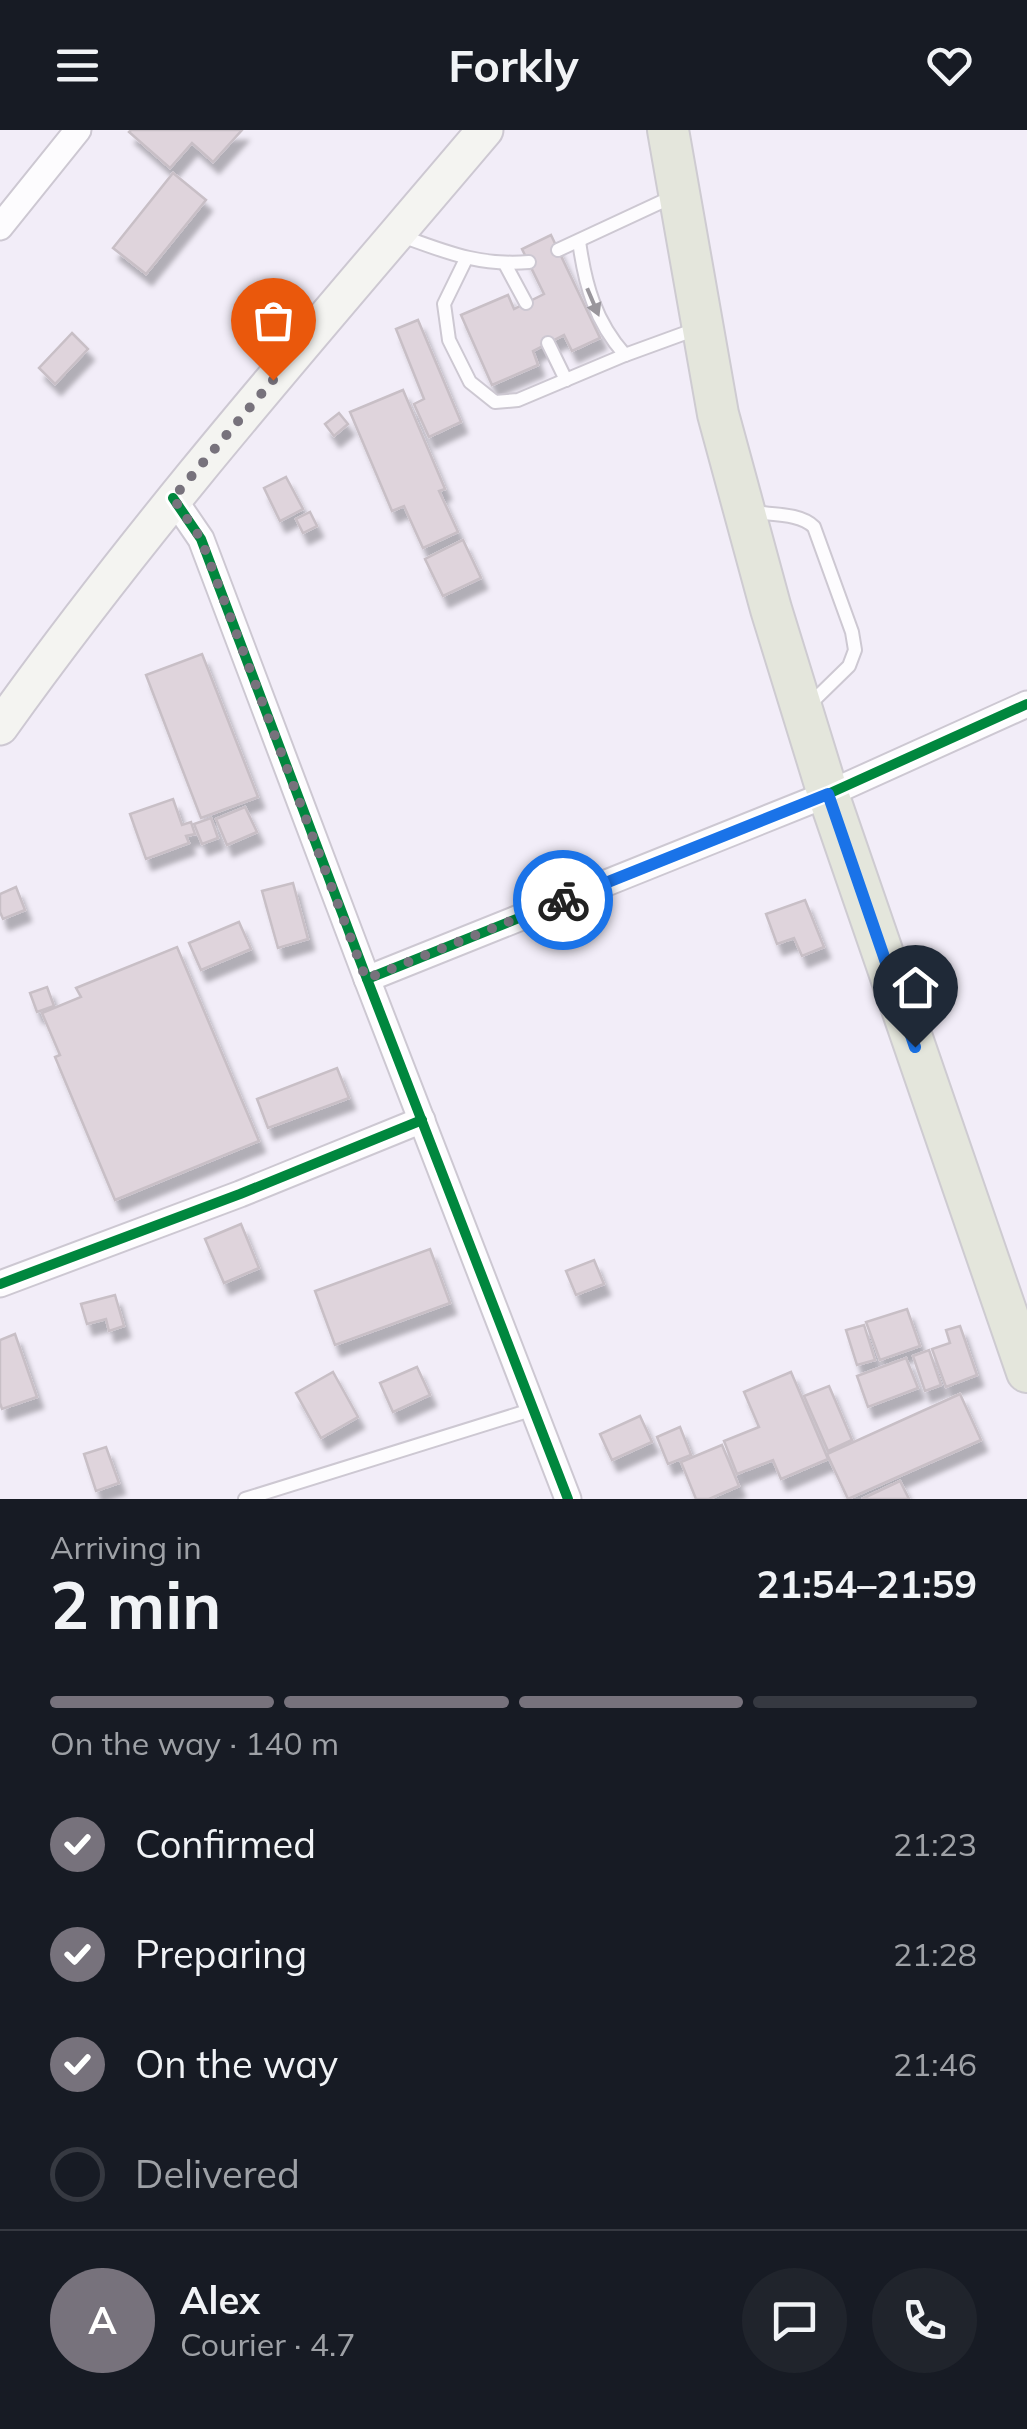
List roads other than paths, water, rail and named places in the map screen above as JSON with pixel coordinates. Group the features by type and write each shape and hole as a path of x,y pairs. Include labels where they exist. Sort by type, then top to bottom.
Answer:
{"highway":[{"path":"668,130 718,414 743,511 828,794 1027,1372"}],"main road":[{"path":"0,726 173,498 485,130"}],"street":[{"path":"0,228 78,130"},
{"path":"173,498 201,539 568,1499"},
{"path":"366,979 828,794 1027,704"},
{"path":"0,1284 222,1201 422,1120"}],"lane":[{"path":"558,250 679,193"},
{"path":"397,234 466,259 505,264 529,262"},
{"path":"579,241 587,289 610,339 624,355"},
{"path":"466,259 444,304 449,340 470,382 495,402 518,400 702,327"},
{"path":"505,264 526,303"},
{"path":"548,343 566,380"},
{"path":"743,511 808,520 814,527 852,632 855,650 849,666 802,713"},
{"path":"246,1499 534,1409"}]}
